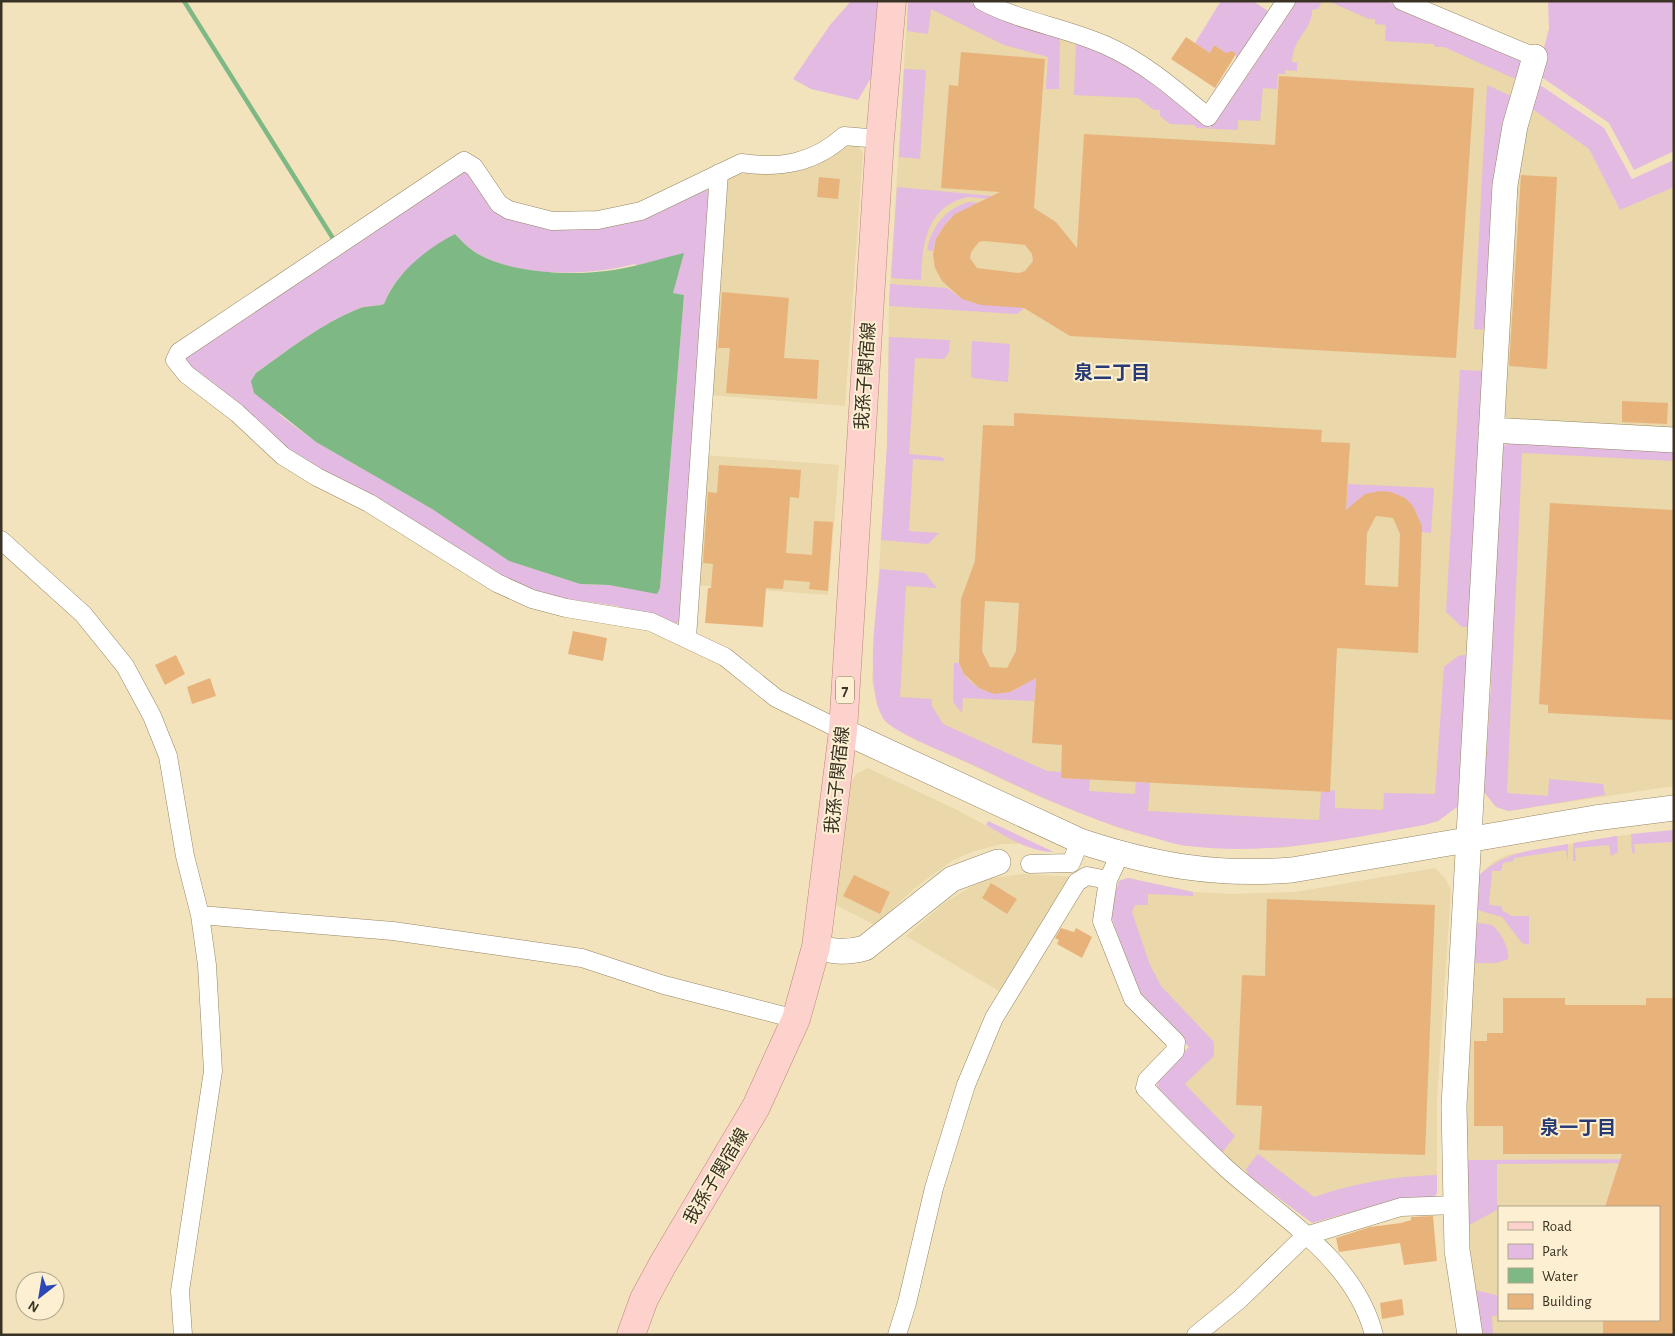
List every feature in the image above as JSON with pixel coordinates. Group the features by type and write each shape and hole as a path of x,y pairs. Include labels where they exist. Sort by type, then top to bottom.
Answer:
{"main road":[{"name":"我孫子関宿線","path":"632,1335 644,1299 663,1264 756,1107 796,1020 816,947 843,731 880,139 892,1"}],"street":[{"path":"982,1 1002,12 1104,45 1160,76 1208,117 1286,1"},
{"path":"1402,1 1536,57 1521,102 1508,158 1491,430 1454,1106 1454,1205 1459,1272 1470,1335"},
{"path":"880,139 844,136 822,153 791,165 741,163 641,211 598,220 552,221 509,210 499,204 474,167 469,162 461,162 179,352 176,360 186,374 237,413 282,456 369,503 497,583 532,599 566,608 651,622 724,657 776,698 1080,841 1120,854 1192,870 1267,872 1312,868 1468,842 1595,818 1674,808"},
{"path":"687,638 719,172"},
{"path":"1491,430 1674,440"},
{"path":"4,546 83,614 125,666 152,716 168,756 185,856 200,915 207,966 213,1071 180,1291 183,1335"},
{"path":"1030,864 1071,863 1080,841"},
{"path":"1120,854 1108,880 1102,921 1133,999 1176,1042 1175,1051 1147,1080 1145,1088 1227,1168 1341,1268 1359,1294 1374,1335"},
{"path":"816,947 842,952 865,948 952,879 998,862"},
{"path":"897,1335 907,1303 934,1188 966,1085 994,1018 1076,882 1087,876 1108,880"},
{"path":"200,915 393,932 582,958 664,985 796,1020"},
{"path":"1196,1335 1239,1300 1305,1236 1401,1207 1454,1205"}],"shaded area":[{"path":"908,1 967,1 998,17 1103,50 1159,85 1210,128 1296,1 1386,1 1521,57 1470,654 1448,814 1438,821 1424,825 1283,848 1186,846 1119,828 1042,798 905,734 884,720 877,705 872,681 887,445 889,305"},
{"path":"1528,106 1589,149 1620,210 1674,187 1674,431 1512,423 1501,412 1511,217"},
{"path":"845,146 859,146 863,153 845,406 709,395 725,179 744,170 793,171 831,157"},
{"path":"1674,448 1674,786 1509,811 1496,807 1484,792 1491,686 1489,627 1498,452"},
{"path":"705,455 839,465 828,595 695,585"},
{"path":"868,768 955,809 1021,844 1002,844 975,851 953,860 915,888 875,925 834,904 848,788 856,774"},
{"path":"1674,830 1674,1335 1483,1335 1469,1255 1466,1124 1478,876 1493,862 1507,855 1617,836"},
{"path":"1435,868 1445,878 1451,890 1437,1100 1437,1193 1357,1209 1312,1223 1222,1153 1157,1087 1158,1079 1189,1047 1142,995 1119,881 1128,878 1194,892 1230,894 1295,892"},
{"path":"1023,874 1076,877 1004,994 906,936 943,904 972,886 991,878"}],"green space":[{"path":"851,1 883,1 878,66 858,100 811,89 793,79 830,25"},
{"path":"908,1 967,1 998,17 1060,38 1059,89 1046,89 1048,57 1004,45 931,9 928,34 907,31"},
{"path":"1221,1 1253,1 1271,13 1236,61 1236,54 1232,52 1227,54 1214,45 1210,53 1195,43"},
{"path":"1296,1 1322,1 1318,9 1312,10 1309,23 1293,53 1292,62 1297,62 1297,71 1285,70 1285,74 1278,74 1277,89 1263,88 1260,121 1238,120 1238,130 1196,128 1195,125 1170,124 1160,116 1160,110 1154,110 1138,98 1074,95 1076,43 1096,49 1131,67 1163,89 1210,128"},
{"path":"1328,1 1386,1 1521,57 1519,77 1513,78 1444,47 1435,47 1434,44 1385,41 1386,25 1375,24 1375,19 1369,19"},
{"path":"1548,1 1674,1 1674,151 1634,170 1609,123 1537,74 1549,29"},
{"path":"904,69 926,70 920,159 899,157"},
{"path":"1487,85 1513,97 1488,330 1474,329"},
{"path":"1540,85 1604,128 1632,179 1674,160 1674,187 1620,210 1589,149 1528,106 1533,88"},
{"path":"461,171 468,171 489,204 554,227 704,188 711,194 680,621 674,625 617,606 532,594 286,451 183,361 186,353","holes":["455,234 470,248 489,259 508,266 529,270 552,272 596,271 635,264 673,294 684,295 660,588 657,593 609,585 580,584 509,561 432,509 316,442 293,425 280,415 256,373 331,322 361,308 384,304 389,292 404,272"]},
{"path":"897,187 1034,200 1032,203 968,197 954,202 943,209 929,229 925,241 921,280 891,278"},
{"path":"969,202 1025,206 980,207 956,215 939,234 933,251 927,250 932,233 946,214"},
{"path":"890,284 947,288 962,299 971,302 1024,308 1017,314 889,306"},
{"path":"889,337 950,340 949,352 944,359 915,358 909,454 942,457 945,461 913,459 909,531 939,533 928,544 881,540 887,445"},
{"path":"972,341 1010,344 1008,382 973,378 971,375"},
{"path":"1460,370 1485,371 1471,627 1462,627 1446,612"},
{"path":"1510,440 1674,448 1674,461 1522,453 1507,793 1548,796 1549,779 1603,784 1605,795 1509,811 1496,807 1484,792 1491,686 1489,627 1498,452"},
{"path":"1348,484 1434,488 1431,533 1421,532 1422,526 1413,506 1346,515"},
{"path":"880,569 925,573 937,588 906,586 900,697 932,699 932,706 943,724 1047,771 1061,772 1061,778 1090,779 1089,791 1135,794 1136,782 1150,783 1148,811 1319,820 1321,792 1335,790 1335,808 1383,810 1384,793 1435,794 1444,667 1458,656 1470,654 1460,805 1438,821 1424,825 1307,844 1248,849 1218,849 1178,845 1127,830 1081,813 922,743 897,730 883,718 877,704 873,667"},
{"path":"954,663 959,663 963,672 975,686 992,693 1002,693 1020,687 1030,678 1037,666 1034,701 963,698 962,713 953,702"},
{"path":"988,821 1054,852 1027,847 986,825"},
{"path":"1674,830 1674,842 1634,844 1635,854 1632,852 1631,834"},
{"path":"1617,836 1618,852 1611,856 1609,845 1575,848 1576,861 1573,861 1573,843"},
{"path":"1568,844 1568,862 1566,850 1514,858 1513,861 1503,863 1501,871 1492,871 1489,905 1501,906 1503,911 1512,916 1529,916 1529,945 1522,943 1502,917 1477,910 1478,876 1489,867 1509,856"},
{"path":"1128,878 1193,892 1193,896 1148,894 1148,905 1135,905 1132,912 1150,965 1161,986 1214,1042 1214,1056 1185,1084 1235,1136 1222,1153 1175,1109 1157,1087 1158,1079 1189,1047 1142,995 1135,983 1110,910 1119,881"},
{"path":"1476,923 1489,924 1496,929 1506,946 1508,959 1496,963 1474,963"},
{"path":"1258,1154 1314,1197 1375,1181 1437,1175 1437,1193 1433,1199 1384,1203 1312,1223 1248,1175 1246,1169"},
{"path":"1674,1159 1674,1163 1497,1164 1497,1210 1467,1226 1466,1160"},
{"path":"1475,1290 1498,1296 1498,1315 1492,1316 1493,1335 1483,1335"}],"water":[{"path":"455,234 470,248 485,258 518,268 555,273 616,270 684,253 673,293 684,295 660,588 657,594 609,585 580,584 509,561 432,509 316,442 254,393 251,381 256,373 331,322 361,308 384,304 396,282 413,263 433,247"}],"building":[{"path":"1186,37 1210,53 1214,45 1226,53 1232,51 1236,54 1215,88 1171,59"},
{"path":"961,52 1045,59 1034,208 1056,222 1077,248 1084,134 1275,145 1279,76 1474,88 1456,358 1070,336 1024,308 981,305 962,299 942,281 935,268 933,254 936,239 955,214 1000,192 941,188 949,85 958,86","holes":["979,242 1025,245 1032,254 1033,261 1025,271 1019,273 977,268 970,258 971,252"]},
{"path":"1521,175 1557,177 1547,369 1509,366"},
{"path":"819,177 840,179 838,199 817,197"},
{"path":"722,292 789,298 784,358 819,360 817,399 726,393 730,348 718,348"},
{"path":"1622,401 1668,403 1667,424 1622,422"},
{"path":"1014,413 1322,430 1321,442 1350,443 1346,510 1365,494 1380,491 1391,492 1405,498 1413,506 1422,526 1418,653 1337,648 1330,792 1061,778 1062,745 1032,743 1036,678 1010,692 994,694 979,688 964,674 959,663 961,599 975,561 983,425 1014,426","holes":["1376,516 1393,518 1400,534 1398,587 1365,585 1367,533","985,601 1019,603 1016,651 1007,668 990,667 982,651"]},
{"path":"719,465 801,470 799,498 790,497 786,553 812,555 814,521 833,522 828,591 809,589 810,582 784,580 783,589 766,588 763,627 705,623 708,588 711,588 713,564 703,563 708,492 717,493"},
{"path":"1550,503 1674,510 1674,720 1548,713 1548,705 1539,704"},
{"path":"573,631 607,638 603,661 568,654"},
{"path":"176,655 185,674 165,685 155,665"},
{"path":"210,678 216,696 192,704 187,687"},
{"path":"854,875 890,892 880,914 843,896"},
{"path":"991,883 1017,899 1007,914 982,898"},
{"path":"1267,899 1435,905 1425,1155 1259,1150 1262,1106 1236,1105 1242,975 1265,976"},
{"path":"1061,928 1074,932 1076,928 1092,937 1082,958 1057,944 1059,940 1055,938"},
{"path":"1503,998 1565,998 1565,1005 1646,1005 1646,998 1674,998 1674,1335 1603,1335 1603,1321 1660,1321 1660,1206 1605,1206 1622,1154 1503,1154 1503,1126 1474,1126 1474,1041 1487,1041 1487,1033 1503,1033"},
{"path":"1433,1216 1437,1261 1404,1265 1400,1243 1339,1252 1336,1238 1370,1227 1401,1223 1411,1220 1411,1217"},
{"path":"1402,1299 1404,1315 1382,1319 1380,1303"}],"waterway":[{"path":"184,1 334,240"}],"district":[{"name":"泉二丁目","path":"1112,372"},
{"name":"泉一丁目","path":"1578,1127"}]}
